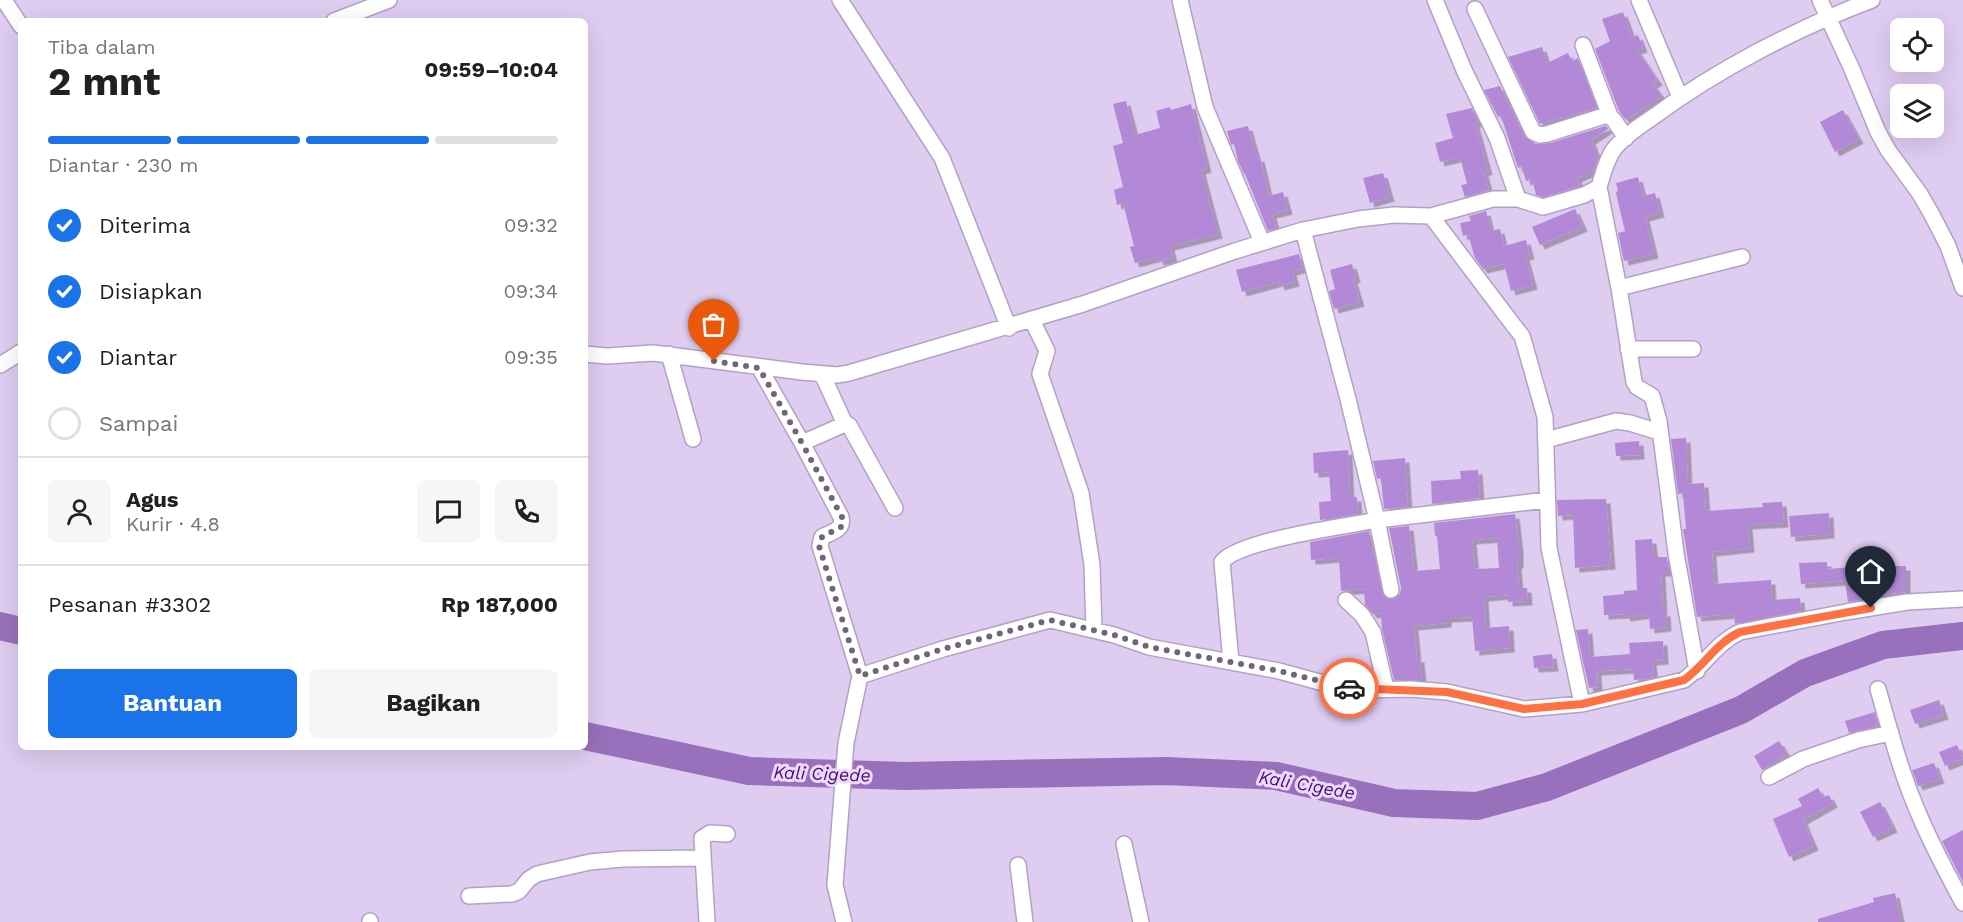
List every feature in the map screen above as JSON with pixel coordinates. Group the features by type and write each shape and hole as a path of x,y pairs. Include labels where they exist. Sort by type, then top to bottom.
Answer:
{"street":[{"path":"4,0 18,21"},
{"path":"342,18 389,0"},
{"path":"840,0 942,158 1009,328"},
{"path":"1180,0 1204,107 1262,242"},
{"path":"1435,0 1464,70 1497,138 1518,199"},
{"path":"1639,0 1680,97"},
{"path":"1820,0 1878,132 1932,215 1962,281"},
{"path":"1697,671 1676,553 1659,422 1652,396 1634,384 1599,187 1607,161 1615,147 1680,97 1711,78 1827,17 1872,0"},
{"path":"1475,9 1533,132 1540,135 1547,134 1602,116 1610,116"},
{"path":"1583,45 1610,116 1626,138"},
{"path":"588,354 669,354 759,368 837,375 1009,328 1303,230 1358,219 1394,215 1431,216 1493,200 1518,199 1543,207 1584,195 1599,187"},
{"path":"1431,216 1522,336 1545,417 1549,548 1582,704"},
{"path":"1303,230 1348,399 1391,590"},
{"path":"1618,288 1742,257"},
{"path":"1032,320 1047,349 1040,374 1081,493 1092,565 1094,630"},
{"path":"1628,349 1693,349"},
{"path":"0,365 18,354"},
{"path":"669,354 693,439"},
{"path":"759,368 802,443 842,517 843,523 841,527 822,537 819,546 860,676 846,743 835,885 844,922"},
{"path":"822,374 845,424 852,428 895,508"},
{"path":"1546,440 1616,421 1659,432"},
{"path":"802,443 845,424"},
{"path":"1231,662 1222,563 1224,558 1287,536 1377,520 1547,500"},
{"path":"860,676 1041,621 1057,621 1149,647 1279,671 1338,687 1356,690 1447,692 1524,709 1582,704 1684,680 1697,671 1718,646 1740,632 1907,602 1963,599"},
{"path":"1346,600 1362,615 1373,632 1386,689"},
{"path":"1878,689 1917,812 1963,903"},
{"path":"1769,777 1803,759 1858,740 1891,733"},
{"path":"707,922 702,838 710,833 727,834"},
{"path":"1124,844 1141,922"},
{"path":"469,896 512,894 519,891 529,879 537,874 590,862 623,859 703,858"},
{"path":"1018,866 1025,922"}],"building":[{"path":"1623,12 1632,37 1638,35 1643,48 1637,50 1658,81 1653,84 1662,96 1626,120 1619,111 1595,49 1610,41 1602,19"},
{"path":"1542,47 1547,63 1568,53 1572,61 1578,58 1597,108 1540,124 1508,57"},
{"path":"1500,86 1524,136 1536,144 1550,143 1607,127 1608,129 1591,140 1598,158 1593,171 1577,178 1580,186 1543,197 1536,195 1532,179 1526,181 1522,166 1518,168 1501,116 1498,117 1484,90"},
{"path":"1126,101 1135,135 1160,128 1156,111 1170,107 1171,110 1191,104 1207,168 1201,170 1218,234 1170,246 1173,258 1159,261 1158,257 1135,263 1130,247 1134,246 1123,203 1117,205 1114,190 1123,187 1113,146 1123,143 1113,104"},
{"path":"1472,108 1478,122 1475,123 1488,170 1484,172 1489,190 1465,197 1461,185 1467,184 1460,157 1440,162 1435,143 1453,138 1446,114"},
{"path":"1843,110 1859,139 1835,152 1820,122"},
{"path":"1248,126 1257,158 1260,157 1269,196 1283,192 1288,210 1272,214 1276,228 1268,231 1227,131"},
{"path":"1383,173 1390,197 1370,203 1363,178"},
{"path":"1638,177 1643,196 1655,193 1660,213 1645,217 1654,254 1624,261 1618,233 1625,231 1616,183"},
{"path":"1575,209 1583,227 1540,245 1532,227"},
{"path":"1486,211 1491,231 1500,229 1504,246 1526,240 1530,255 1525,256 1533,285 1511,291 1504,264 1483,269 1475,258 1468,234 1463,236 1460,223 1471,221 1469,216"},
{"path":"1299,254 1303,268 1292,271 1295,282 1280,286 1279,282 1242,292 1236,270"},
{"path":"1352,264 1356,278 1353,279 1360,302 1334,309 1329,291 1335,289 1330,270"},
{"path":"1686,438 1688,484 1704,483 1706,511 1763,507 1762,503 1782,502 1784,523 1748,525 1750,548 1712,552 1714,584 1771,580 1772,600 1800,598 1801,611 1735,624 1734,614 1697,617 1683,529 1686,529 1683,493 1678,494 1671,439"},
{"path":"1639,441 1640,455 1616,456 1615,443"},
{"path":"1348,450 1350,497 1357,497 1358,514 1320,520 1319,502 1331,501 1329,472 1314,473 1313,453"},
{"path":"1405,458 1408,507 1384,509 1381,478 1377,479 1373,461"},
{"path":"1478,470 1480,498 1432,504 1431,481 1461,479 1460,471"},
{"path":"1606,499 1611,565 1575,568 1573,515 1558,516 1557,500"},
{"path":"1829,513 1830,534 1791,537 1789,516"},
{"path":"1515,514 1519,547 1519,564 1517,564 1519,588 1527,588 1528,601 1508,602 1508,595 1484,597 1486,628 1509,626 1510,648 1475,651 1472,617 1447,618 1447,623 1414,626 1422,680 1394,680 1382,629 1381,613 1373,614 1365,605 1364,589 1341,591 1339,558 1311,560 1310,542 1369,531 1382,592 1387,599 1393,599 1400,594 1401,588 1389,528 1409,526 1414,571 1440,569 1434,523","holes":["1497,538 1499,568 1475,569 1472,540"]},
{"path":"1652,539 1654,557 1667,557 1669,572 1661,572 1663,612 1666,612 1667,627 1650,629 1649,614 1626,617 1625,614 1604,615 1603,596 1637,590 1635,540"},
{"path":"1827,562 1827,569 1906,566 1906,592 1870,596 1870,598 1848,602 1845,581 1801,584 1799,563"},
{"path":"1588,629 1590,657 1630,654 1629,643 1663,641 1664,660 1652,661 1654,677 1646,679 1634,680 1633,669 1597,671 1598,687 1589,688 1576,630"},
{"path":"1552,654 1554,667 1534,668 1533,656"},
{"path":"1939,700 1944,715 1915,724 1910,710"},
{"path":"1875,712 1878,726 1849,733 1845,721"},
{"path":"1779,741 1787,754 1762,770 1754,756"},
{"path":"1957,745 1963,759 1945,766 1939,752"},
{"path":"1934,763 1940,779 1918,786 1912,770"},
{"path":"1818,788 1823,797 1829,795 1833,803 1803,820 1814,846 1789,857 1773,819 1802,806 1798,799"},
{"path":"1880,802 1893,828 1873,837 1860,812"},
{"path":"1963,830 1963,882 1942,841"},
{"path":"1895,893 1901,922 1818,922 1818,919 1874,902 1873,898"}],"waterway":[{"name":"Kali Cigede","path":"0,626 18,630"},
{"name":"Kali Cigede","path":"588,737 749,771 905,776 1166,771 1276,776 1394,803 1477,806 1547,787 1741,710 1805,673 1883,645 1963,636"}],"way so far":[{"path":"714,361 759,368 842,517 841,527 822,537 819,546 860,676 943,649 1050,620 1114,635 1149,647 1279,671 1349,688"}],"route":[{"path":"1349,688 1447,692 1524,709 1582,704 1684,680 1697,671 1718,646 1740,632 1871,608"}]}
